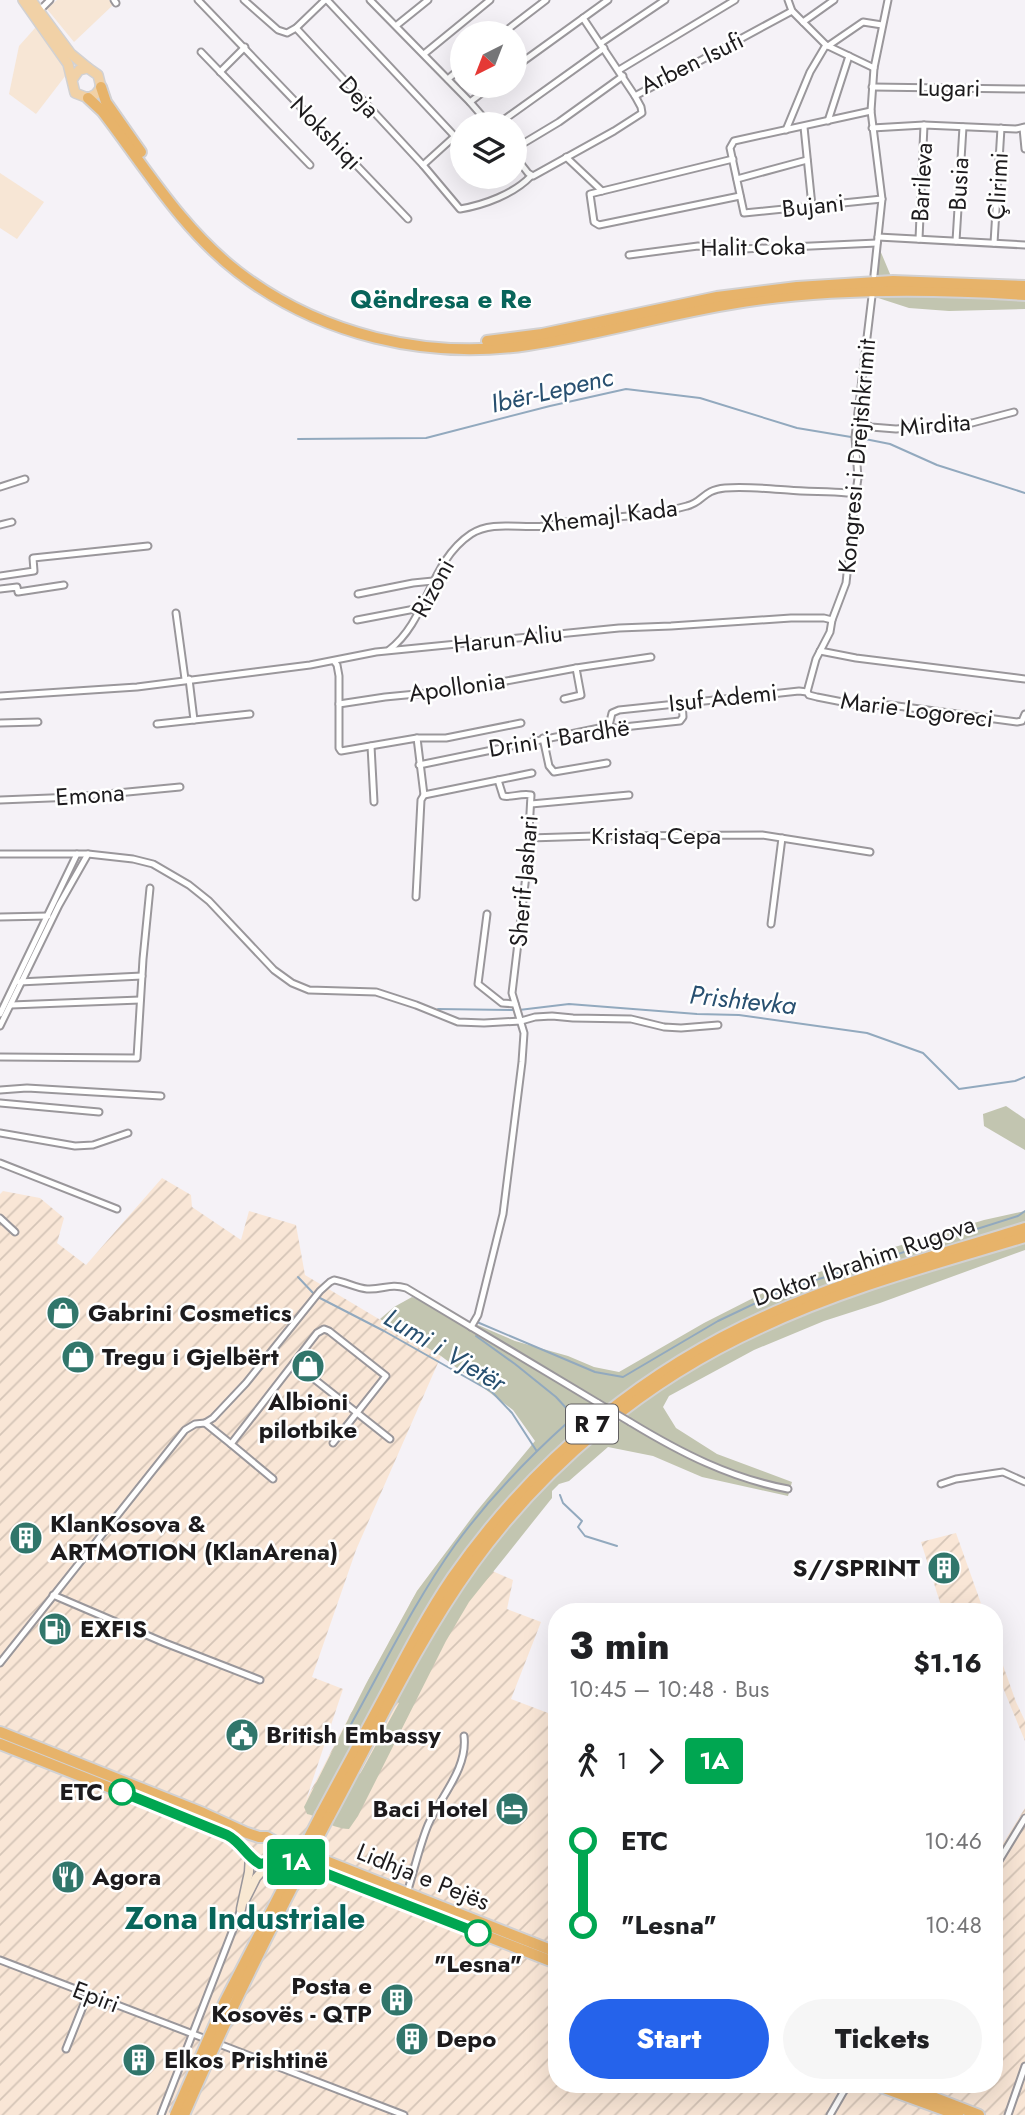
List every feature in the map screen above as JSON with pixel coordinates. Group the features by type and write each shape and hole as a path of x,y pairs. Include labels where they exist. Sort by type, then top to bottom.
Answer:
{"highway":[{"path":"101,87 103,97 110,108 177,201 228,255 265,282 304,305 351,324 383,333 438,341 496,341 542,334 717,297 822,284 905,281 1025,286"},
{"path":"88,98 109,121 180,216 224,260 261,288 301,311 381,340 438,348 496,348 544,342 718,305 798,295 884,290 1025,295"},
{"name":"Doktor Ibrahim Rugova","path":"184,2115 249,1970 410,1650 450,1581 524,1488 595,1421 674,1364 709,1344 817,1294 1025,1228"},
{"name":"Doktor Ibrahim Rugova","path":"175,2115 247,1955 430,1631 473,1564 530,1494 601,1428 679,1371 760,1327 833,1298 1025,1237"},
{"name":"Lidhja e Pejës","path":"0,1732 259,1837 267,1837 295,1852 323,1860 548,1949"},
{"name":"Lidhja e Pejës","path":"0,1744 209,1826 233,1838 260,1864 285,1860 309,1866 548,1961"},
{"path":"203,1813 269,1833 323,1860"},
{"path":"250,1855 251,1844 259,1837"},
{"path":"270,1862 277,1852 274,1842"},
{"path":"898,2093 958,2115"},
{"path":"922,2093 979,2115"}],"main road":[{"path":"23,0 64,58 70,69 75,93 88,98 96,94 101,87 98,75 71,54 31,0"},
{"path":"72,80 76,72 88,68"}],"street":[{"path":"39,11 50,0"},
{"name":"Nokshiqi","path":"198,0 408,219"},
{"path":"244,0 278,30 290,32 326,0 450,131"},
{"path":"370,0 479,112"},
{"path":"397,26 428,0"},
{"path":"424,54 490,0"},
{"path":"519,21 546,0"},
{"path":"527,59 608,0"},
{"path":"514,112 665,0"},
{"path":"527,143 621,73 735,0"},
{"path":"788,0 792,11 827,46 874,68"},
{"path":"803,22 834,0"},
{"path":"874,275 882,199 880,169 872,128 872,87 888,0"},
{"name":"Arben Isufi","path":"583,18 635,96 792,11"},
{"path":"786,130 810,72 827,46 863,22 882,25"},
{"name":"Deja","path":"296,28 423,165 460,209 494,199 531,176"},
{"path":"220,72 245,47"},
{"name":"Nokshiqi","path":"201,52 310,165"},
{"path":"828,121 849,56"},
{"name":"Lugari","path":"872,87 1025,89"},
{"path":"527,170 531,176 640,114 643,111 635,96"},
{"path":"470,102 475,98"},
{"path":"733,159 590,194 594,222 597,225 740,197 737,178 733,159 730,146 732,142 871,111"},
{"path":"872,128 925,125 1024,128 1025,149"},
{"name":"Barileva","path":"919,239 925,125"},
{"path":"804,127 812,206"},
{"name":"Busia","path":"956,241 962,127"},
{"name":"Çlirimi","path":"994,243 1001,128"},
{"path":"423,165 450,141"},
{"path":"566,157 602,191"},
{"path":"737,178 807,160"},
{"name":"Bujani","path":"740,197 744,213 882,199"},
{"name":"Halit Coka","path":"629,255 698,246 743,249 878,240 919,239 1025,245"},
{"name":"Kongresi i Drejtshkrimit","path":"807,692 846,583 854,544 853,512 858,478 855,437 872,296"},
{"name":"Mirdita","path":"858,419 872,427 895,429 972,423 1014,412"},
{"path":"0,487 25,479"},
{"name":"Xhemajl Kada","path":"480,529 544,526 672,509 694,504 708,492 717,489 756,487 847,493 856,489"},
{"path":"0,525 12,522"},
{"name":"Rizoni","path":"388,651 409,631 433,581 451,553 480,529"},
{"path":"0,576 34,571 33,558 148,546"},
{"path":"358,594 433,581"},
{"path":"0,590 17,587 18,592 64,585"},
{"path":"357,621 420,608"},
{"path":"176,613 194,720"},
{"name":"Harun Aliu","path":"0,696 136,687 334,661 388,651 636,626 791,618 832,620"},
{"path":"820,651 1025,679"},
{"name":"Apollonia","path":"339,704 458,690 651,657"},
{"path":"334,661 339,676 340,750 349,751 417,738 446,738 522,723"},
{"path":"565,699 581,695 576,668"},
{"name":"Isuf Ademi","path":"610,726 614,711 786,691 807,692"},
{"name":"Marie Logoreci","path":"807,692 812,696 863,706 890,705 1017,722 1022,721 1025,713"},
{"name":"Drini i Bardhë","path":"419,765 610,726 614,728 680,721 683,717 682,702"},
{"path":"158,724 250,714"},
{"path":"0,723 38,722"},
{"path":"416,897 421,800 424,794 417,738"},
{"path":"544,738 549,766 554,772 607,763"},
{"path":"371,746 374,802"},
{"path":"424,794 532,773"},
{"name":"Sherif Jashari","path":"471,1327 478,1315 503,1214 524,1041 512,993 529,838 531,795 521,793 503,796 498,780"},
{"name":"Emona","path":"0,800 75,797 180,787"},
{"path":"531,804 629,795"},
{"name":"Kristaq Cepa","path":"529,838 762,835 870,852"},
{"path":"771,924 782,838"},
{"path":"0,854 88,854 133,859 162,868 209,901 274,970 292,983 309,990 376,992 416,1004 458,1022 521,1021 552,1016 631,1019 681,1028 718,1025"},
{"path":"0,1026 6,1006 61,896 77,854"},
{"path":"18,982 48,916 88,854"},
{"path":"0,1056 137,1058 150,888"},
{"path":"486,914 478,984 502,1003 517,1008"},
{"path":"0,917 48,916"},
{"path":"18,982 142,976"},
{"path":"6,1006 140,1000"},
{"path":"0,1014 6,1006"},
{"path":"0,1090 27,1088 161,1096"},
{"path":"0,1103 99,1112"},
{"path":"0,1133 75,1146 93,1145 128,1133"},
{"path":"0,1163 117,1209"},
{"path":"0,1218 15,1232"},
{"path":"0,1663 172,1446 189,1427 213,1418 246,1383 312,1300 330,1282 339,1281 368,1289 393,1285 407,1288 682,1452 717,1469 788,1489"},
{"path":"231,1444 317,1333 324,1329 386,1376 333,1443"},
{"path":"294,1363 390,1439"},
{"path":"205,1423 273,1479"},
{"path":"940,1484 1003,1472 1025,1482"},
{"path":"53,1595 260,1680"},
{"path":"407,1893 429,1822 457,1770 464,1747 464,1736"},
{"path":"1003,1854 1025,1818"},
{"path":"241,1909 250,1872 250,1855"},
{"path":"161,2115 241,1909 256,1878 270,1862"},
{"name":"Epiri","path":"0,1960 404,2115"},
{"path":"66,2049 88,1994"},
{"path":"1008,2115 1025,2066"},
{"path":"830,2115 843,2093"}],"shaded area":[{"path":"57,0 109,0 113,5 74,42 47,9"},
{"path":"36,27 62,64 66,75 36,114 9,94 19,46"},
{"path":"0,173 44,202 17,239 0,228"},
{"path":"162,1178 191,1195 192,1207 241,1240 249,1211 296,1225 305,1275 441,1356 356,1550 312,1677 343,1689 306,1800 417,1591 447,1551 513,1580 507,1609 541,1622 511,1699 548,1713 548,2093 1003,2093 1003,1843 1025,1808 1025,2115 0,2115 0,1194 3,1191 40,1198 64,1218 57,1243 86,1265"},
{"path":"956,1533 981,1603 940,1603 921,1542"},
{"path":"1003,1665 1025,1721 1025,1741 1003,1688"}],"green space":[{"path":"877,243 893,281 1025,286 1025,309 949,311 909,308 872,296"},
{"path":"1006,1106 1025,1119 1025,1150 984,1126 983,1114"},
{"path":"1025,1211 1025,1250 824,1321 754,1350 669,1396 663,1407 676,1428 717,1454 792,1482 788,1496 702,1477 653,1456 608,1447 569,1481 559,1484 552,1491 552,1498 469,1602 446,1641 349,1829 336,1827 307,1814 304,1807 417,1591 476,1512 535,1441 513,1410 441,1356 380,1319 412,1297 515,1341 568,1356 594,1367 619,1372 704,1323 771,1289 865,1256 984,1220","holes":["381,1692 399,1703 360,1774 343,1764"]}],"waterway":[{"name":"Ibër-Lepenc","path":"298,439 426,438 626,389 700,398 797,428 851,437"},
{"name":"Ibër-Lepenc","path":"860,438 890,444 937,465 1025,493"},
{"name":"Prishtevka","path":"519,1010 569,1004 739,1015 867,1033 923,1053 959,1089 1015,1081 1025,1077"},
{"name":"Prishtevka","path":"438,1009 514,1010"},
{"path":"477,1322 595,1372 623,1377 718,1321 781,1291 1018,1216 1025,1211"},
{"name":"Lumi i Vjetër","path":"298,1277 314,1294"},
{"name":"Lumi i Vjetër","path":"318,1297 492,1392 512,1413 536,1450"},
{"path":"350,1726 413,1611 455,1545 508,1481 567,1423 568,1410 556,1397 476,1336"},
{"name":"Lumi i Vjetër","path":"560,1495 563,1503 582,1521 578,1527 585,1536 617,1546"}],"bus line":[{"name":"1A","path":"122,1792 227,1835 260,1864 277,1860 299,1863 478,1933"}],"place":[{"name":"Gabrini Cosmetics","path":"63,1313"},
{"name":"Tregu i Gjelbërt","path":"78,1357"},
{"name":"Albioni pilotbike","path":"308,1366"},
{"name":"KlanKosova & ARTMOTION (KlanArena)","path":"26,1538"},
{"name":"S//SPRINT","path":"944,1568"},
{"name":"EXFIS","path":"55,1629"},
{"name":"British Embassy","path":"242,1735"},
{"name":"ETC","path":"122,1792"},
{"name":"Baci Hotel","path":"512,1809"},
{"name":"Agora","path":"68,1877"},
{"name":"\"Lesna\"","path":"478,1933"},
{"name":"Posta e Kosovës - QTP","path":"397,2000"},
{"name":"Depo","path":"412,2039"},
{"name":"Elkos Prishtinë","path":"139,2060"}],"district":[{"name":"Qëndresa e Re","path":"441,299"},
{"name":"Zona Industriale","path":"245,1918"}]}
